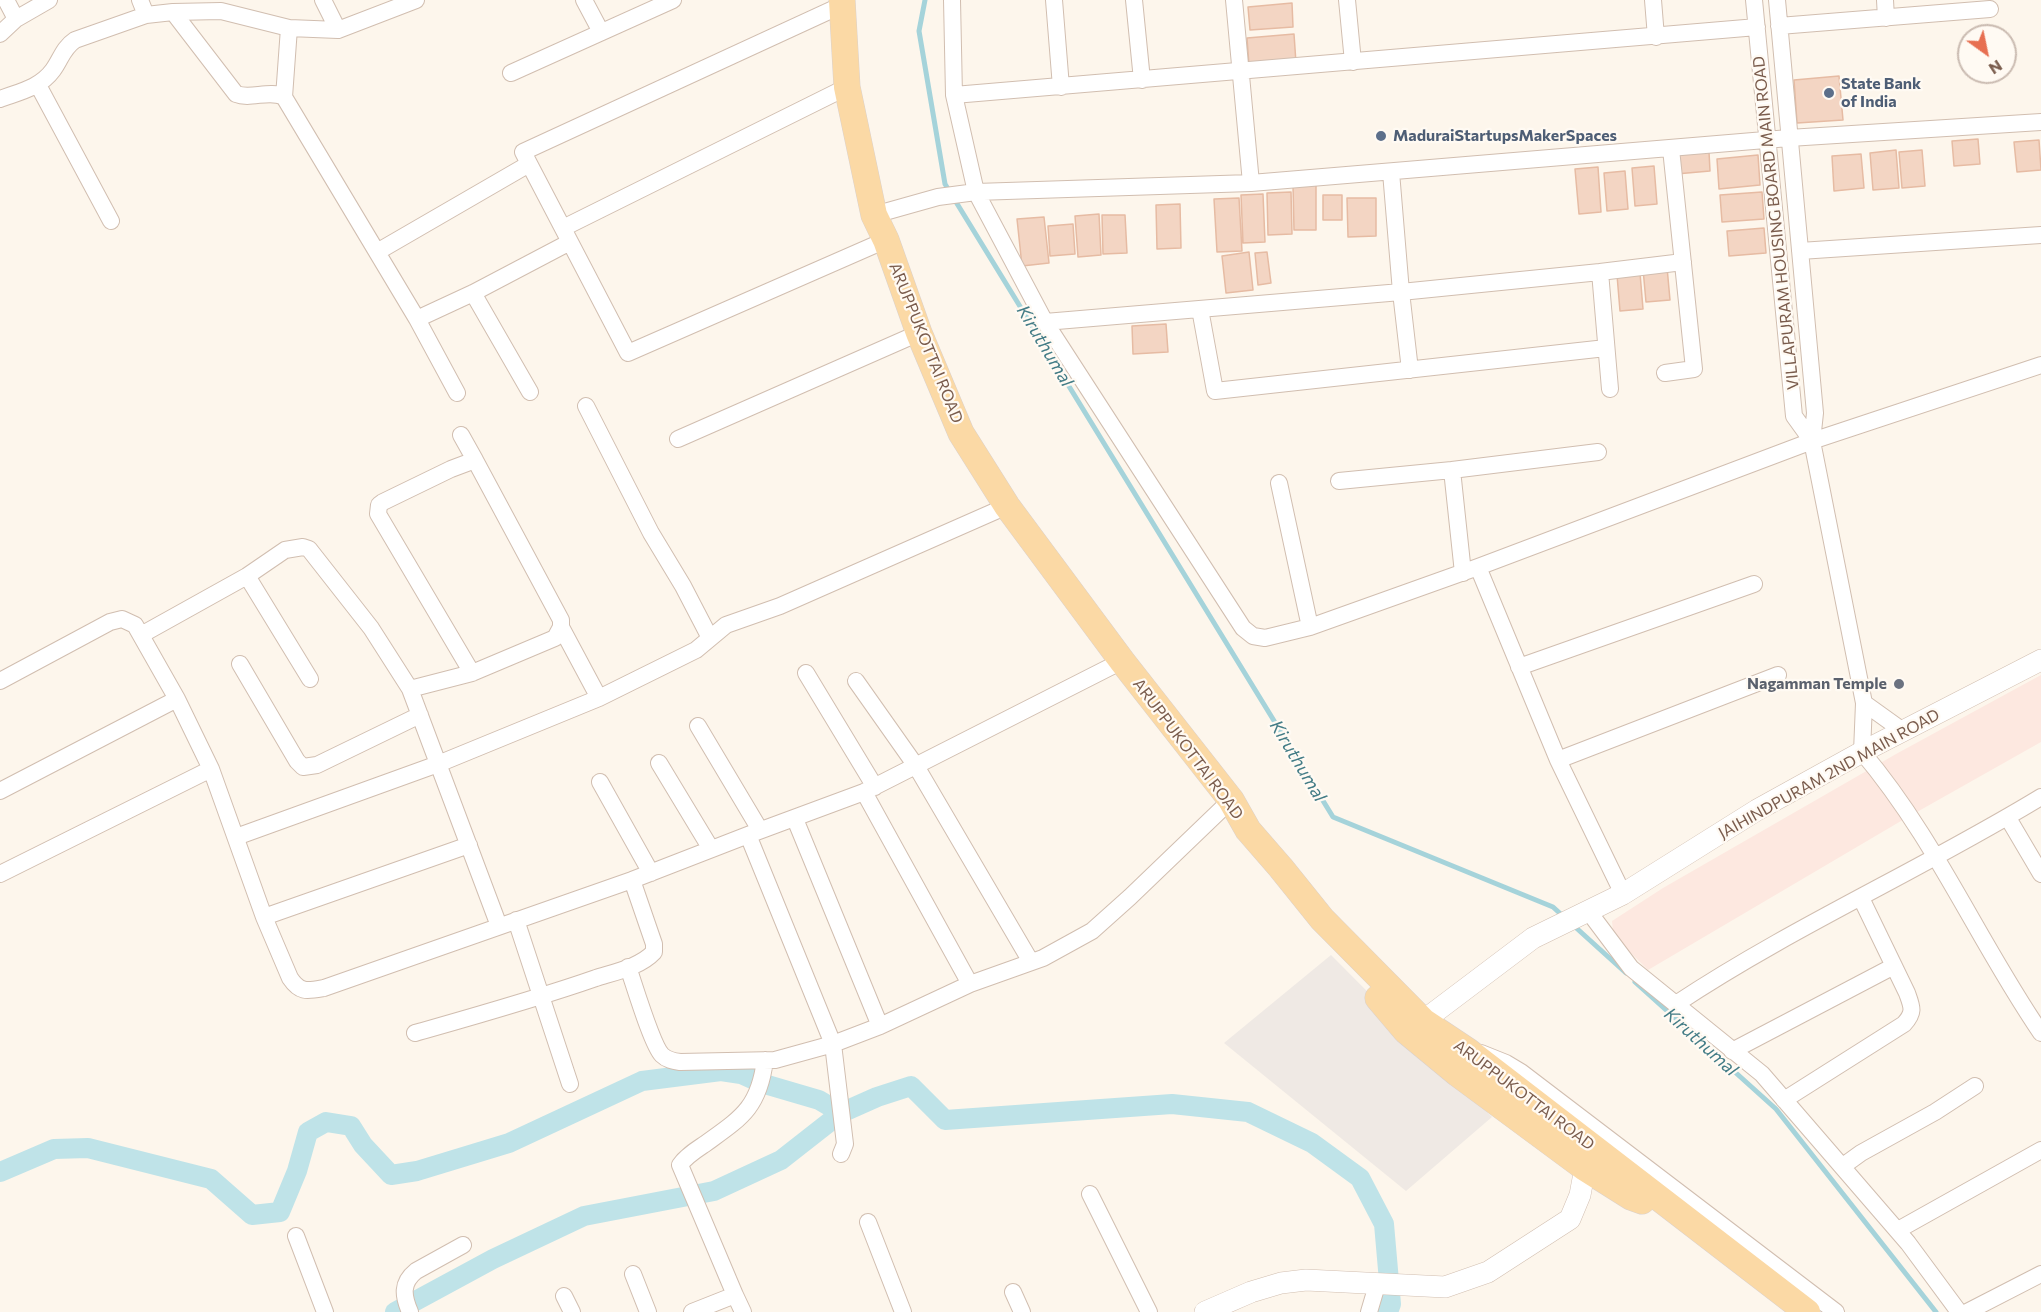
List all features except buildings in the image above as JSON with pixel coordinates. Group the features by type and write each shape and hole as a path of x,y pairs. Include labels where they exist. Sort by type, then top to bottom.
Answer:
{"main road":[{"name":"ARUPPUKOTTAI ROAD","path":"842,2 847,87 874,215 886,240 919,333 961,433 1006,506 1122,661 1231,800 1248,830 1322,919 1422,1021 1468,1051 1807,1312"},
{"path":"1248,830 1280,888 1305,923 1406,1030 1458,1074 1585,1168 1631,1197 1677,1214"}],"street":[{"path":"6,0 16,19"},
{"path":"0,34 16,19 49,0"},
{"path":"323,0 338,30"},
{"path":"0,99 38,85 53,70 68,45 75,40 143,7 173,12 221,11 289,28 338,30 416,0"},
{"path":"584,0 601,32"},
{"path":"511,73 673,0"},
{"path":"952,0 954,95 970,193 1045,322 1243,628 1253,636 1265,638 1310,627 1470,570 1812,441 2040,369"},
{"path":"1054,0 1061,87"},
{"path":"1134,0 1142,80"},
{"path":"1234,0 1251,183"},
{"path":"1347,0 1353,62"},
{"path":"1653,0 1656,37"},
{"name":"VILLAPURAM HOUSING BOARD MAIN ROAD","path":"1754,0 1794,416 1812,441"},
{"name":"VILLAPURAM HOUSING BOARD MAIN ROAD","path":"1777,0 1815,414 1812,441 1864,703 1862,752"},
{"path":"1885,0 1887,18"},
{"path":"842,2 523,152 628,353 886,240"},
{"path":"1779,26 1990,9"},
{"path":"173,12 236,94 244,97 275,94 285,97"},
{"path":"954,95 1757,27"},
{"path":"289,28 285,97 417,319 457,393"},
{"path":"38,85 111,221"},
{"path":"417,319 473,293 566,235 847,87"},
{"path":"874,215 938,197 970,193 1251,183 1789,138 2041,122"},
{"path":"1665,373 1694,369 1671,149"},
{"path":"377,252 529,164"},
{"path":"1391,172 1410,370"},
{"path":"1800,251 2041,235"},
{"path":"1045,322 1401,292 1683,262"},
{"path":"1600,272 1610,389"},
{"path":"473,293 530,392"},
{"path":"1200,309 1215,391 1606,348"},
{"path":"678,439 919,333"},
{"path":"586,406 651,533 683,586 710,638"},
{"path":"461,435 556,608 561,627 598,699"},
{"path":"1339,481 1598,452"},
{"path":"472,673 378,514 378,509 383,502 475,460"},
{"path":"1452,470 1470,570 1519,667 1558,760 1623,894"},
{"path":"1279,483 1310,627"},
{"path":"236,837 438,764 598,699 696,650 726,625 780,606 1006,506"},
{"path":"141,635 247,576 285,550 303,547 309,549 372,628 411,689 499,926"},
{"path":"247,576 310,679"},
{"path":"1519,667 1754,584"},
{"path":"0,681 110,622 122,619 135,625 177,699 212,769 264,917 290,978 296,987 309,991 324,988 632,880 870,789 1122,661"},
{"path":"411,689 472,673 555,638 561,627"},
{"name":"JAIHINDPURAM 2ND MAIN ROAD","path":"1422,1021 1533,938 1623,894 1757,810 1862,752 2041,660"},
{"path":"240,663 297,761 303,767 317,765 420,716"},
{"path":"806,673 870,789 970,984"},
{"path":"1558,760 1778,675"},
{"path":"856,681 916,766 1031,962"},
{"path":"0,791 177,699"},
{"path":"1864,703 1904,731"},
{"path":"698,726 754,833 833,1044 845,1144 841,1154"},
{"path":"1862,752 1890,785 1937,858 2041,1033"},
{"path":"659,763 711,849"},
{"path":"0,874 212,769"},
{"path":"600,782 651,873"},
{"path":"1676,1004 1718,976 1937,858 2041,797"},
{"path":"743,1312 680,1167 681,1162 733,1124 756,1098 764,1068 775,1060 833,1044 880,1026 970,984 1042,958 1092,931 1231,800"},
{"path":"2008,818 2041,874"},
{"path":"795,819 880,1026"},
{"path":"264,917 469,845"},
{"path":"415,1033 542,997 643,961 654,952 654,944 632,880"},
{"path":"1784,1100 1904,1024 1911,1016 1910,1000 1861,898"},
{"path":"1589,912 1631,968 1762,1074 1898,1230 1959,1312"},
{"path":"516,920 570,1084"},
{"path":"1732,1051 1894,966"},
{"path":"628,967 655,1041 661,1054 669,1060 764,1068"},
{"path":"1468,1051 1487,1054 1521,1072 1836,1312"},
{"path":"1843,1166 1975,1086"},
{"path":"1898,1230 2041,1150"},
{"path":"1205,1312 1251,1292 1281,1283 1306,1280 1445,1287 1488,1272 1570,1219 1580,1195 1585,1168"},
{"path":"1090,1194 1149,1312"},
{"path":"868,1222 903,1312"},
{"path":"296,1236 325,1312"},
{"path":"408,1306 404,1290 409,1277 463,1245"},
{"path":"633,1274 648,1312"},
{"path":"1967,1312 2041,1274"},
{"path":"1369,1312 1377,1285"},
{"path":"1013,1292 1022,1312"},
{"path":"692,1312 735,1295"},
{"path":"564,1296 572,1312"}],"shaded area":[{"path":"2041,675 2041,742 1901,821 1648,970 1619,941 1613,931 1612,921 1663,888 1896,754"},
{"path":"1331,955 1492,1117 1406,1191 1224,1043"}],"waterway":[{"name":"Kiruthumal","path":"925,0 919,31 945,184 1333,817 1553,907 1564,917"},
{"name":"Kiruthumal","path":"1573,925 1626,973"},
{"name":"Kiruthumal","path":"1635,982 1776,1109 1936,1312"},
{"path":"0,1172 54,1149 88,1148 211,1179 252,1215 280,1212 297,1171 308,1132 326,1122 351,1126 363,1145 391,1175 417,1171 509,1143 642,1081 721,1071 741,1074 761,1083 819,1100 841,1113 877,1097 911,1086 945,1120 1172,1104 1248,1112 1312,1143 1360,1178 1384,1224 1391,1304 1388,1312"},
{"path":"395,1312 493,1259 584,1216 714,1191 781,1160 841,1113"}],"place":[{"name":"State Bank of India","path":"1829,93"},
{"name":"MaduraiStartupsMakerSpaces","path":"1381,136"},
{"name":"Nagamman Temple","path":"1899,684"}]}
